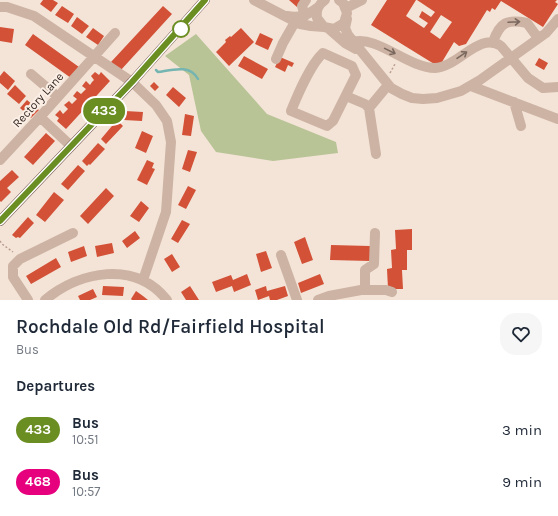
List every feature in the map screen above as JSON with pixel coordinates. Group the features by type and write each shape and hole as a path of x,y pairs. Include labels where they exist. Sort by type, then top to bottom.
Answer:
{"main road":[{"path":"1,219 132,82 205,0"}],"street":[{"path":"255,0 291,19 311,26 326,28 339,27 344,24 346,19"},
{"path":"305,16 302,6 306,0"},
{"path":"276,59 291,19 293,17 305,16 317,8 325,0"},
{"path":"339,0 346,8 346,31 353,42 388,84 402,94 412,98 423,99 451,95 471,86 546,33 558,19"},
{"path":"346,8 362,0"},
{"path":"0,7 7,7 34,16 132,82 156,105 167,122 171,142 166,212 142,280"},
{"path":"317,8 317,18 326,28 345,43 364,55"},
{"path":"493,42 497,31 504,23 515,21 527,23 538,38"},
{"name":"Rectory Lane","path":"0,160 40,118 115,33"},
{"path":"353,42 358,40 369,41 415,63 433,68 450,64 482,43 496,42 511,57 528,78 543,88 558,87"},
{"path":"323,53 352,66 356,75 346,96 333,121 327,126 291,111 296,98 317,58 323,53"},
{"path":"31,74 39,86 58,97"},
{"path":"369,108 388,84"},
{"path":"471,86 558,119"},
{"path":"346,96 365,104 369,108 376,154"},
{"path":"514,102 521,126"},
{"path":"40,118 71,146"},
{"path":"28,300 13,276 13,266 19,260 73,233"},
{"path":"363,290 366,285 365,270 374,264 375,233"},
{"path":"281,255 297,300"},
{"path":"45,300 80,279 113,273 124,274 142,280 162,294 167,300"},
{"path":"318,300 329,296 363,290 386,290 392,292"}],"path":[{"path":"0,241 13,252 19,260"}],"green space":[{"path":"196,34 267,114 336,142 338,153 273,161 216,152 201,131 189,75 165,56"}],"building":[{"path":"43,0 53,0 58,3 51,12 40,4"},
{"path":"289,0 302,0 297,7"},
{"path":"387,0 416,0 406,16 424,28 428,23 419,17 422,11 431,17 435,12 417,0 557,0 555,2 558,4 543,27 501,1 495,10 492,8 490,12 487,10 466,44 459,46 454,42 439,67 371,25","holes":["441,15 452,22 440,39 430,32"]},
{"path":"62,6 74,14 68,23 55,15"},
{"path":"163,6 172,14 120,71 111,62"},
{"path":"77,17 89,26 82,34 71,26"},
{"path":"0,27 14,29 12,43 0,41"},
{"path":"93,28 104,36 98,45 86,37"},
{"path":"241,28 254,42 229,66 216,52 226,42 225,40"},
{"path":"260,33 273,39 268,50 255,44"},
{"path":"33,34 79,67 71,78 25,45"},
{"path":"244,56 268,69 262,79 238,66"},
{"path":"280,57 294,63 292,67 288,65 285,72 275,67"},
{"path":"539,58 548,63 544,70 535,65"},
{"path":"4,71 15,81 8,90 0,83 0,76"},
{"path":"95,72 99,75 101,72 110,81 66,129 57,121 59,118 55,115 60,110 63,114 68,109 64,105 69,101 72,104 77,99 73,96 77,91 81,94 86,89 82,86 86,81 90,85 94,80 91,76"},
{"path":"154,82 159,87 155,91 150,86"},
{"path":"15,85 26,96 19,104 7,94"},
{"path":"173,87 186,98 179,107 166,95"},
{"path":"27,100 39,110 31,118 20,108"},
{"path":"125,111 143,112 142,121 124,120"},
{"path":"185,114 194,116 191,136 182,135"},
{"path":"117,120 123,126 106,144 101,139"},
{"path":"142,131 153,136 146,153 135,148"},
{"path":"46,133 55,141 33,165 24,157"},
{"path":"98,143 105,149 90,165 89,164 87,166 82,161"},
{"path":"188,150 197,152 190,172 182,169"},
{"path":"147,160 154,163 152,168 155,169 147,185 137,180"},
{"path":"78,165 85,171 68,190 61,184"},
{"path":"12,170 19,177 7,188 11,192 1,202 0,181"},
{"path":"188,186 196,190 186,209 178,205"},
{"path":"106,188 114,196 88,224 80,216"},
{"path":"54,192 64,200 45,222 36,215"},
{"path":"141,201 149,208 139,222 130,216"},
{"path":"28,217 34,223 20,238 16,238 12,235"},
{"path":"182,220 190,224 178,243 171,239"},
{"path":"412,229 412,250 407,250 407,270 402,270 403,289 388,289 387,269 392,268 391,250 396,249 395,230"},
{"path":"135,231 140,238 127,248 122,241"},
{"path":"305,237 313,260 302,264 294,242"},
{"path":"112,243 114,253 97,257 95,246"},
{"path":"331,245 370,246 370,261 330,260"},
{"path":"84,246 87,256 71,262 68,252"},
{"path":"266,251 272,268 261,272 256,254"},
{"path":"172,254 180,267 172,272 164,259"},
{"path":"56,258 61,267 31,284 26,276"},
{"path":"247,274 251,285 234,292 232,286 216,292 212,282 231,275 233,280"},
{"path":"320,274 324,284 301,293 298,283"},
{"path":"103,286 124,287 123,296 102,295"},
{"path":"190,286 199,300 186,300 181,292"},
{"path":"266,286 267,291 285,286 288,296 277,300 270,300 269,296 258,300 255,290"},
{"path":"93,289 97,297 90,300 80,300 78,296"},
{"path":"136,291 148,300 132,300 131,299"}],"waterway":[{"path":"156,70 158,72 175,69 186,70 195,74 198,79"}],"bus line":[{"name":"433","path":"0,221 132,82 205,0"}]}
